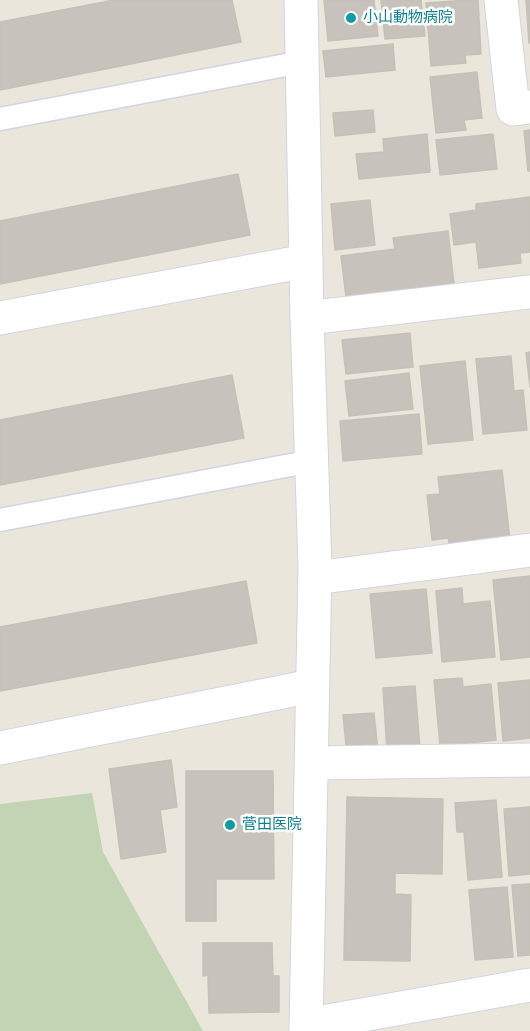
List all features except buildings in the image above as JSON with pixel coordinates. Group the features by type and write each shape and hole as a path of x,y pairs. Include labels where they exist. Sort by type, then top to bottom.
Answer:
{"street":[{"path":"301,0 315,578 306,1028 530,985"},
{"path":"501,0 513,109 530,107"},
{"path":"0,318 306,261"},
{"path":"307,318 530,292"},
{"path":"315,578 530,550"},
{"path":"0,748 312,686"},
{"path":"312,763 530,760"}],"lane":[{"path":"0,119 302,62"},
{"path":"0,520 312,461"}],"green space":[{"path":"92,793 103,852 203,1031 0,1031 0,804"}],"place":[{"name":"小山動物病院","path":"351,18"},
{"name":"菅田医院","path":"230,825"}]}
